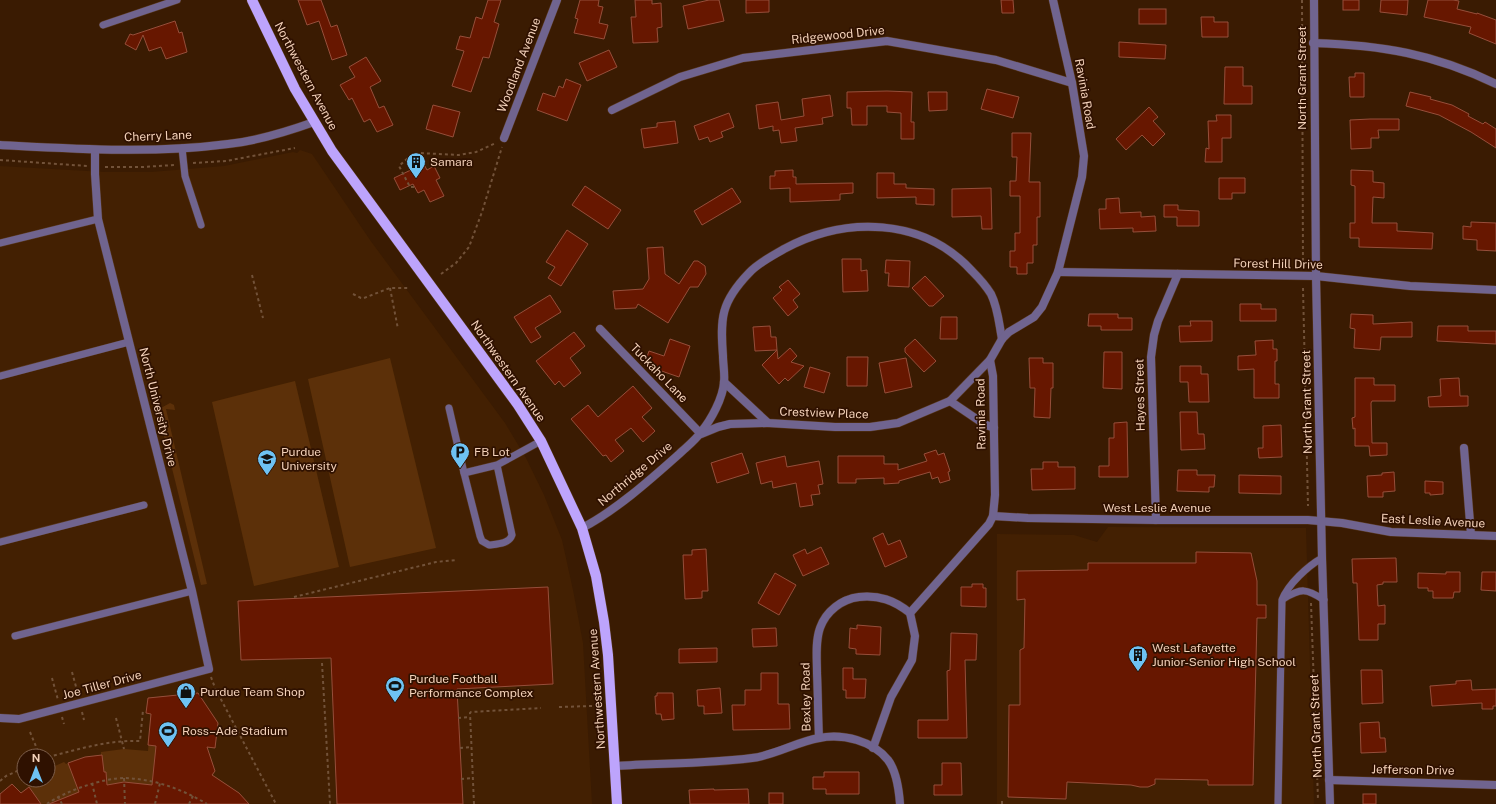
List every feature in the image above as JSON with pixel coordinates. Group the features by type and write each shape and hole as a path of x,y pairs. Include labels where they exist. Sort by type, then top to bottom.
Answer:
{"main road":[{"name":"Northwestern Avenue","path":"252,0 295,89 314,122 335,155 518,405 541,441 582,528 596,576 604,622 608,655 617,804"}],"street":[{"name":"Woodland Avenue","path":"504,138 557,0"},
{"name":"Ravinia Road","path":"993,516 995,496 994,376 990,360 1002,339 1009,332 1034,317 1042,307 1058,272 1084,168 1084,156 1072,83 1054,0"},
{"name":"North Grant Street","path":"1314,0 1313,43 1316,276 1321,521 1330,804"},
{"name":"Ridgewood Drive","path":"612,110 680,77 743,58 887,41 996,60 1072,83"},
{"path":"1313,43 1351,44 1432,58 1475,74 1496,84"},
{"name":"Cherry Lane","path":"0,145 95,150 166,150 229,144 280,133 314,122"},
{"name":"North University Drive","path":"95,150 94,166 98,219 192,591 209,669"},
{"name":"Northridge Drive","path":"582,528 599,519 649,479 700,434 712,417 724,382 721,336 723,312 734,289 750,271 772,256 802,239 824,232 867,226 891,228 920,235 947,249 966,264 991,294 1002,339"},
{"name":"Forest Hill Drive","path":"1058,272 1316,276 1410,286 1496,290"},
{"name":"Hayes Street","path":"1156,520 1151,357 1154,335 1158,321 1178,274"},
{"name":"Tuckaho Lane","path":"600,329 700,434"},
{"name":"Crestview Place","path":"724,382 768,423 835,427 870,427 898,423 950,401 990,360"},
{"path":"950,401 984,424 994,428"},
{"name":"Northridge Drive","path":"700,434 730,424 768,423"},
{"path":"1464,448 1472,535"},
{"path":"873,748 891,697 912,660 915,636 910,613 988,524 993,516"},
{"name":"West Leslie Avenue","path":"993,516 1156,520 1321,521"},
{"name":"East Leslie Avenue","path":"1321,521 1392,532 1496,536"},
{"name":"Bexley Road","path":"615,766 727,761 768,756 819,738 817,645 820,627 828,613 835,606 851,598 867,596 880,598 899,604 910,613"},
{"name":"Joe Tiller Drive","path":"0,718 19,719 209,669"},
{"path":"819,738 835,736 853,738 873,748 888,761 896,778 900,804"},
{"name":"Jefferson Drive","path":"1329,780 1496,784"}],"lane":[{"path":"103,25 177,0"},
{"path":"182,148 185,176 200,225"},
{"path":"0,243 98,219"},
{"path":"0,376 129,342"},
{"path":"449,408 482,541 489,545 506,542 510,539 511,530 497,465"},
{"path":"464,473 497,465 541,441"},
{"path":"0,542 144,505"},
{"path":"1278,804 1282,600 1288,590 1310,565 1322,558"},
{"path":"1282,600 1300,590 1311,592 1324,600"},
{"path":"15,636 192,591"}],"path":[{"path":"1302,0 1303,267"},
{"path":"414,186 410,187 399,166 410,156 419,153 459,155 476,152 491,146 504,138"},
{"path":"441,274 456,263 469,247 482,212 504,138"},
{"path":"0,160 94,166 142,167 226,161 295,148"},
{"path":"252,275 263,318"},
{"path":"353,294 364,298 390,288 409,288"},
{"path":"390,288 398,329"},
{"path":"1303,288 1308,506"},
{"path":"294,597 436,562 456,560"},
{"path":"1311,592 1318,800"},
{"path":"322,663 330,804"},
{"path":"209,669 215,688 276,804"},
{"path":"72,672 76,689"},
{"path":"52,678 58,700"},
{"path":"559,707 592,706"},
{"path":"474,804 471,712 541,708"},
{"path":"82,710 84,720"},
{"path":"56,755 122,740 140,741 143,710"},
{"path":"62,716 64,724"},
{"path":"458,718 470,717"},
{"path":"116,718 124,749"},
{"path":"30,732 37,748"},
{"path":"460,748 472,747"},
{"path":"0,781 6,776 16,772"},
{"path":"124,778 125,804"},
{"path":"47,804 58,796 92,784 124,778 160,783 193,796 206,804"},
{"path":"461,779 473,778"},
{"path":"155,804 160,783"},
{"path":"92,784 97,804"},
{"path":"58,796 62,804"},
{"path":"189,804 193,796"}],"shaded area":[{"name":"Purdue University","path":"300,150 312,154 370,240 505,423 526,458 544,495 562,540 583,643 592,804 0,804 0,166 105,172 151,172 224,166 293,152 297,153"},
{"path":"390,358 436,548 350,567 308,379"},
{"path":"295,381 339,567 254,586 212,402"},
{"path":"170,403 174,405 175,410 166,409 207,584 201,585 159,416 161,408"},
{"name":"West Lafayette Junior-Senior High School","path":"1108,527 1306,528 1314,804 997,804 997,534 1074,535 1097,542"},
{"name":"Ross–Ade Stadium","path":"198,693 218,723 215,748 188,747 212,761 215,771 213,775 239,793 249,804 0,804 0,794 12,784 21,793 29,788 56,788 56,766 64,762 66,764 85,757 101,755 101,752 124,749 148,751 151,714 146,713 148,698"}],"building":[{"path":"298,0 321,0 331,27 337,25 347,55 332,60 319,21 307,25"},
{"path":"488,0 501,0 494,22 499,24 489,58 483,57 471,92 452,86 464,51 456,49 460,36 470,38 476,17 482,19"},
{"path":"580,0 599,0 598,6 603,7 599,23 608,25 604,39 574,33 578,19 575,18"},
{"path":"635,0 652,0 652,4 661,3 662,27 657,28 658,42 633,43 631,17 636,17"},
{"path":"709,0 719,0 724,21 688,29 683,6"},
{"path":"746,0 769,0 769,12 746,13"},
{"path":"1001,0 1013,0 1014,13 1002,13"},
{"path":"1343,0 1359,0 1359,10 1343,10"},
{"path":"1381,0 1408,0 1407,15 1380,12"},
{"path":"1428,0 1459,1 1457,9 1477,13 1496,20 1496,44 1469,33 1471,27 1424,17"},
{"path":"1139,9 1166,9 1166,24 1139,24"},
{"path":"1201,17 1214,17 1214,22 1228,22 1228,37 1202,37"},
{"path":"175,21 179,33 182,32 187,52 166,59 161,47 149,51 143,35 136,50 125,44 130,34 133,35"},
{"path":"1119,42 1166,45 1165,59 1119,57"},
{"path":"609,50 617,67 587,81 579,63"},
{"path":"366,57 381,81 370,87 379,108 384,106 393,125 377,132 370,119 364,122 352,98 349,100 340,85 355,77 349,67"},
{"path":"1225,67 1243,67 1243,86 1252,86 1252,104 1224,104"},
{"path":"1355,73 1364,73 1364,97 1350,97 1349,77 1355,77"},
{"path":"566,79 581,85 567,121 537,110 543,93 555,97 559,86 563,88"},
{"path":"987,89 1019,97 1013,118 981,109"},
{"path":"847,92 912,92 911,122 914,122 914,139 901,139 901,113 887,112 887,106 867,106 867,125 852,125 851,108 847,108"},
{"path":"928,92 947,92 947,110 929,111"},
{"path":"1410,92 1431,97 1430,99 1452,105 1469,114 1468,116 1483,124 1485,122 1496,129 1496,148 1471,132 1439,115 1406,106"},
{"path":"830,95 833,116 822,118 823,124 795,128 797,141 781,143 779,130 773,131 773,126 759,129 756,105 778,102 781,120 804,116 802,99"},
{"path":"433,105 460,112 453,137 426,129"},
{"path":"1149,107 1158,117 1153,121 1165,134 1153,146 1142,135 1126,150 1116,139"},
{"path":"729,113 734,127 721,132 723,137 710,142 708,137 699,140 694,126"},
{"path":"1216,115 1231,115 1231,138 1222,138 1222,162 1205,162 1206,148 1209,149 1208,121 1217,121"},
{"path":"1399,119 1399,130 1378,130 1379,138 1371,138 1371,148 1351,149 1350,120"},
{"path":"675,121 678,143 644,148 641,129 657,127 657,123"},
{"path":"1012,133 1031,133 1029,182 1040,182 1040,217 1037,217 1037,245 1033,245 1033,263 1027,263 1027,274 1017,274 1017,267 1010,267 1010,251 1015,251 1015,233 1020,233 1020,196 1010,196 1010,181 1016,181 1017,157 1012,157"},
{"name":"Samara","path":"420,157 427,170 434,166 440,178 436,180 444,196 430,202 424,190 418,193 413,184 400,190 394,178 413,169 409,162"},
{"path":"793,170 793,177 796,177 796,184 853,183 853,193 840,194 840,200 790,202 790,188 770,189 770,176 775,176 775,171"},
{"path":"1351,170 1373,171 1373,182 1384,183 1384,198 1373,197 1372,223 1397,223 1397,231 1433,233 1432,249 1359,247 1359,238 1350,238 1350,223 1355,223 1355,186 1351,185"},
{"path":"877,173 894,173 894,184 906,184 906,188 934,189 934,205 916,204 916,197 877,198"},
{"path":"1219,178 1245,178 1245,193 1232,193 1232,199 1219,199"},
{"path":"585,186 621,210 608,229 572,205"},
{"path":"732,188 741,202 702,225 694,211"},
{"path":"991,188 992,229 982,229 981,216 952,217 952,189"},
{"path":"1119,198 1120,213 1141,212 1141,217 1155,216 1156,231 1133,232 1133,228 1100,229 1099,209 1106,209 1106,199"},
{"path":"1164,205 1178,205 1178,210 1199,211 1199,226 1177,226 1177,217 1164,217"},
{"path":"1471,222 1496,223 1496,251 1477,250 1477,240 1463,239 1463,226 1471,227"},
{"path":"567,230 588,244 561,286 548,278 555,267 546,262"},
{"path":"663,247 665,274 679,284 694,261 698,261 705,266 706,274 698,287 690,287 668,323 638,304 636,308 615,309 613,291 643,289 649,279 647,248"},
{"path":"842,259 861,259 861,271 867,270 868,291 843,292"},
{"path":"886,260 910,261 909,287 888,286 889,273 885,273"},
{"path":"925,276 944,296 933,306 929,306 912,288"},
{"path":"788,280 800,294 793,300 798,307 788,316 773,298 782,290 779,287"},
{"path":"550,295 561,312 535,328 541,337 531,343 514,317"},
{"path":"1240,304 1261,304 1261,309 1276,309 1276,321 1240,321"},
{"path":"1089,314 1118,314 1118,318 1132,318 1132,330 1101,330 1101,326 1088,326"},
{"path":"1351,314 1373,315 1373,324 1412,322 1412,337 1381,337 1380,350 1354,348 1355,329 1350,328"},
{"path":"941,317 957,317 957,339 940,339"},
{"path":"1190,321 1212,321 1212,341 1180,342 1179,326 1191,326"},
{"path":"770,326 771,337 776,337 777,350 755,351 753,327"},
{"path":"1438,326 1468,326 1468,331 1496,331 1496,344 1437,341"},
{"path":"574,332 585,346 570,358 581,373 564,387 559,381 555,385 536,361"},
{"path":"670,339 690,346 679,377 644,365 649,351 664,356"},
{"path":"915,339 936,361 924,372 905,352 905,348"},
{"path":"1273,340 1273,349 1277,349 1277,361 1275,361 1275,384 1279,384 1279,398 1254,398 1254,369 1238,370 1238,356 1256,355 1255,341"},
{"path":"790,348 797,356 791,362 804,366 788,381 785,378 779,384 762,365 777,350 778,359"},
{"path":"1104,352 1122,352 1122,389 1103,388"},
{"path":"847,357 868,357 867,386 847,386"},
{"path":"906,358 912,387 885,393 879,363"},
{"path":"1029,358 1043,358 1043,363 1053,363 1053,388 1051,388 1050,418 1034,417 1035,388 1030,388"},
{"path":"1180,366 1201,366 1201,374 1208,374 1209,402 1189,402 1188,382 1180,382"},
{"path":"810,367 830,373 824,393 804,387"},
{"path":"1355,378 1374,378 1374,385 1395,385 1395,401 1372,401 1371,403 1372,443 1387,443 1387,455 1370,456 1369,446 1355,446 1355,428 1353,429 1352,418 1355,417"},
{"path":"1459,378 1460,396 1468,396 1468,406 1429,407 1428,397 1441,396 1440,379"},
{"path":"633,386 652,408 642,417 655,431 643,442 631,428 615,440 624,451 611,462 606,455 603,456 571,419 588,405 598,417"},
{"path":"1180,412 1197,412 1198,434 1204,434 1205,449 1181,450"},
{"path":"1127,422 1128,477 1099,477 1099,466 1109,466 1109,438 1114,438 1114,423"},
{"path":"1281,425 1282,457 1259,458 1258,448 1263,448 1263,426"},
{"path":"936,450 938,455 944,453 950,471 948,472 950,480 940,483 938,477 932,479 930,472 899,481 899,483 884,484 884,478 856,479 856,483 838,483 838,456 884,456 884,464 898,464 898,470 927,461 924,454"},
{"path":"742,453 749,473 717,483 711,463"},
{"path":"785,456 787,467 819,461 823,484 818,485 820,494 811,495 813,505 800,507 796,483 773,488 772,481 761,484 756,463"},
{"path":"1043,462 1058,462 1058,467 1075,467 1075,489 1032,490 1031,469 1043,469"},
{"path":"1178,470 1197,470 1197,475 1215,475 1214,487 1209,487 1209,492 1177,491"},
{"path":"1394,472 1395,491 1383,492 1383,497 1368,497 1367,476 1382,475 1382,473"},
{"path":"1239,475 1281,476 1281,494 1239,493"},
{"path":"1425,481 1443,482 1443,494 1430,495 1430,493 1425,493"},
{"path":"883,533 888,545 900,540 907,557 885,567 873,538"},
{"path":"821,547 829,564 803,576 793,555 805,549 807,554"},
{"path":"706,549 708,591 702,591 702,598 685,599 683,555 692,555 692,550"},
{"name":"West Lafayette Junior-Senior High School","path":"1196,552 1251,553 1257,581 1257,605 1266,605 1266,618 1257,618 1253,785 1208,785 1208,780 1155,779 1155,784 1148,787 1067,782 1066,799 1008,797 1009,705 1020,705 1020,650 1024,648 1025,599 1017,600 1017,571 1088,570 1088,563 1196,563"},
{"path":"1396,558 1397,582 1383,582 1383,584 1377,585 1378,606 1385,605 1385,624 1378,624 1378,640 1359,640 1357,583 1353,583 1352,559"},
{"path":"1446,572 1460,572 1460,592 1454,592 1453,598 1433,598 1433,591 1428,591 1428,588 1418,588 1418,573 1446,574"},
{"path":"1482,572 1496,572 1496,591 1481,590"},
{"path":"775,573 796,585 779,615 758,603"},
{"path":"972,584 983,584 983,588 986,588 986,607 961,606 961,587 972,587"},
{"name":"Purdue Football Performance Complex","path":"548,587 553,684 457,689 463,804 337,804 331,658 241,660 238,601"},
{"path":"857,625 881,627 880,655 856,654 856,649 849,648 850,628 857,629"},
{"path":"776,628 777,646 753,647 752,629"},
{"path":"951,633 977,634 976,660 965,660 967,738 918,738 918,720 948,720 947,671 950,670"},
{"path":"717,648 717,662 679,663 679,649"},
{"path":"843,668 853,668 853,679 866,679 865,698 846,698 846,690 843,690"},
{"path":"1361,670 1382,670 1383,703 1362,704"},
{"path":"761,673 778,673 778,704 789,704 790,729 733,730 732,705 745,705 745,690 761,690"},
{"path":"1471,680 1472,690 1496,689 1496,706 1493,706 1493,709 1482,709 1482,703 1432,706 1430,686 1456,684 1456,681"},
{"path":"720,688 722,713 704,714 704,706 698,706 697,690"},
{"name":"Ross–Ade Stadium","path":"198,693 218,723 215,748 207,747 215,771 212,775 239,793 249,804 49,804 79,792 68,763 85,757 102,755 107,785 124,782 152,785 156,746 148,745 151,714 146,713 148,698"},
{"path":"657,693 673,693 674,719 662,720 661,714 656,714 655,696 657,696"},
{"path":"1379,722 1380,738 1385,738 1386,752 1361,753 1360,723"},
{"path":"942,763 961,763 962,795 934,795 934,785 942,785"},
{"path":"824,772 859,772 859,794 826,794 826,789 813,789 813,777 824,777"},
{"path":"12,784 21,793 30,788 41,804 0,804 0,794"},
{"path":"748,789 749,804 690,804 689,790"},
{"path":"769,793 783,793 783,804 769,804"},
{"path":"1363,794 1376,794 1376,804 1363,804"}],"place":[{"name":"Samara","path":"416,179"},
{"name":"FB Lot","path":"460,469"},
{"name":"Purdue University","path":"267,476"},
{"name":"West Lafayette Junior-Senior High School","path":"1138,672"},
{"name":"Purdue Football Performance Complex","path":"395,703"},
{"name":"Purdue Team Shop","path":"186,709"},
{"name":"Ross–Ade Stadium","path":"168,748"}]}
